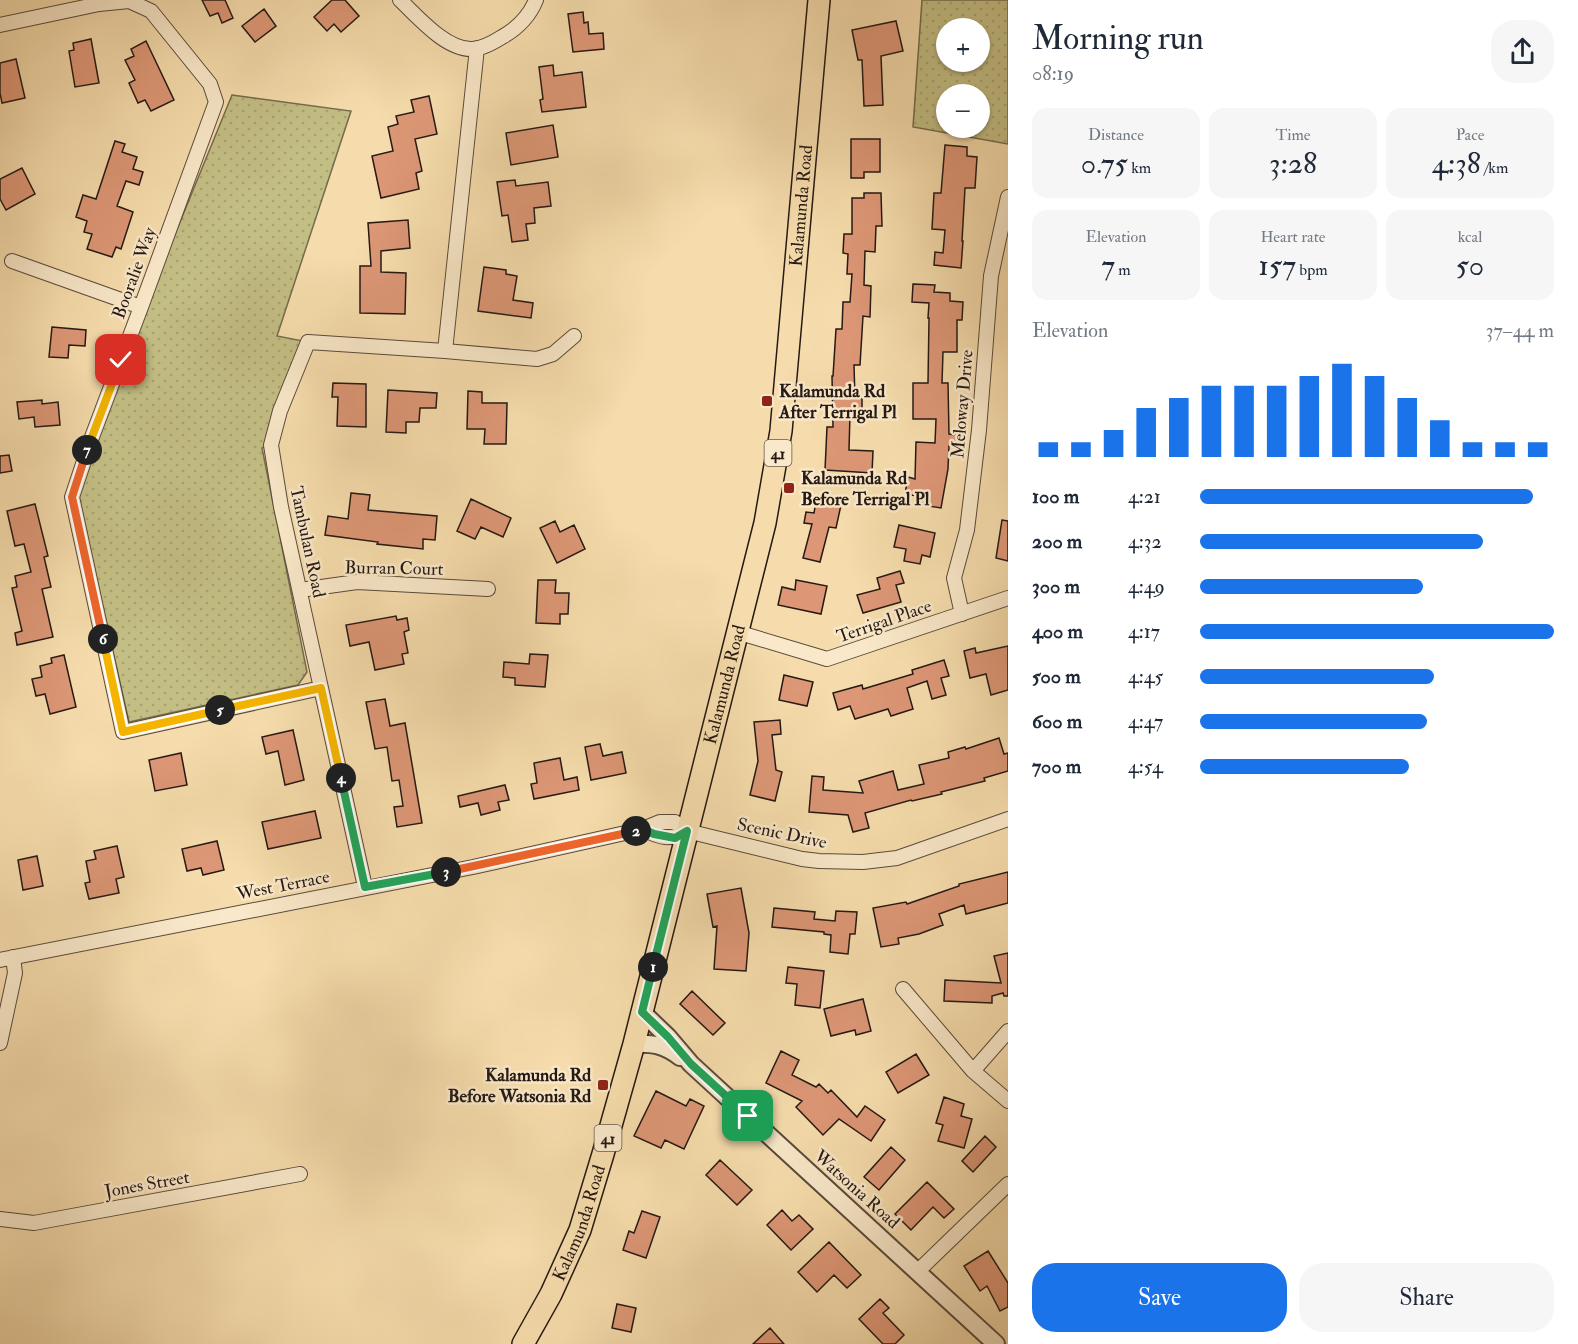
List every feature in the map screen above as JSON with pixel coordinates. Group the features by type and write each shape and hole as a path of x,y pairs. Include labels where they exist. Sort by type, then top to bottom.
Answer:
{"main road":[{"name":"Kalamunda Road","path":"523,1344 551,1294 580,1230 603,1154 634,1044 765,523 781,431 819,0"}],"street":[{"path":"400,0 436,35 455,45 472,50 501,38 522,23 531,12 536,0"},
{"name":"Booralie Way","path":"0,25 99,4 129,1 152,11 210,84 216,102 72,497 123,732 321,688"},
{"path":"445,351 477,48"},
{"name":"Meloway Drive","path":"962,614 954,578 967,530 979,430 991,276 1008,197"},
{"path":"12,261 141,307"},
{"name":"Tambulan Road","path":"365,887 281,507 271,445 280,411 308,342 537,359 553,354 574,336"},
{"name":"Burran Court","path":"300,590 357,582 488,590"},
{"name":"Terrigal Place","path":"737,632 827,659 1008,598"},
{"name":"Scenic Drive","path":"687,831 802,859 826,862 863,862 897,858 1008,819"},
{"name":"West Terrace","path":"7,958 473,867 643,829 654,834 675,838 687,831"},
{"path":"0,1043 15,973 7,958"},
{"path":"903,989 973,1071 1008,1101"},
{"name":"Watsonia Road","path":"642,1012 691,1064 996,1344"},
{"path":"973,1071 1008,1031"},
{"name":"Watsonia Road","path":"634,1044 655,1044 671,1050 691,1064"},
{"name":"Jones Street","path":"0,1219 33,1222 300,1174"},
{"path":"918,1271 1008,1184"}],"shaded area":[{"path":"922,0 1008,0 1008,144 974,138 990,138 990,84 936,84 936,131 913,127"},
{"path":"232,95 351,111 277,336 308,342 271,445 262,448 307,672 298,685 129,722 78,498 92,437"}],"building":[{"path":"202,0 225,0 233,18 222,23 218,13 210,16"},
{"path":"332,0 345,0 359,16 341,32 334,24 327,31 314,17"},
{"path":"264,9 276,26 255,42 242,26"},
{"path":"583,12 584,23 588,22 589,34 603,33 604,49 573,52 568,14"},
{"path":"896,21 903,51 881,56 883,105 864,106 862,60 858,60 852,30"},
{"path":"91,39 99,83 75,87 69,51 74,50 73,43"},
{"path":"146,41 174,100 151,111 145,100 138,103 129,83 135,80 125,60 134,56 131,49"},
{"path":"16,59 25,98 2,103 0,63"},
{"path":"553,65 554,76 582,72 586,107 542,112 540,100 543,99 539,67"},
{"path":"429,96 437,134 415,139 422,171 416,173 419,189 381,198 372,156 393,151 388,127 398,124 396,116 414,112 411,100"},
{"path":"553,125 558,157 511,165 506,133"},
{"path":"851,139 880,139 880,172 864,172 864,178 851,178"},
{"path":"115,141 125,144 122,152 137,157 133,169 143,172 139,185 126,181 117,206 133,212 121,249 116,247 112,257 87,249 92,234 84,232 87,221 76,217 83,195 96,199"},
{"path":"945,145 967,147 967,156 977,157 975,188 965,188 961,268 934,265 935,252 943,253 945,230 932,229 934,193 941,193"},
{"path":"22,168 35,194 6,210 0,199 0,179"},
{"path":"515,180 516,186 548,182 551,206 534,208 535,223 526,224 528,240 512,242 508,215 502,216 497,182"},
{"path":"864,193 881,193 882,226 876,226 875,252 865,251 864,285 871,286 870,317 863,316 860,365 854,365 855,399 862,398 862,414 850,414 849,450 873,451 872,473 825,470 827,427 833,427 832,376 836,329 842,329 843,302 850,302 852,274 847,274 848,254 843,253 844,234 852,234 852,198 864,198"},
{"path":"408,220 410,248 381,251 381,272 406,273 405,314 360,313 360,266 371,266 368,223"},
{"path":"484,267 506,270 506,274 517,276 513,300 533,303 531,318 478,311"},
{"path":"913,284 935,285 934,292 950,293 950,301 963,302 962,320 957,320 957,352 943,352 942,383 948,383 949,434 958,435 958,447 949,446 948,469 941,508 915,504 917,496 905,494 908,477 915,479 916,442 935,443 936,419 913,419 913,383 928,383 929,303 912,302"},
{"path":"52,327 86,330 85,346 69,345 68,358 49,357"},
{"path":"333,383 366,384 366,427 337,426 338,397 332,397"},
{"path":"388,390 437,393 436,408 420,408 419,422 406,422 406,433 386,432"},
{"path":"468,391 482,392 482,403 507,403 506,444 484,444 485,429 467,429"},
{"path":"42,400 42,404 58,402 60,425 35,427 34,417 19,419 17,402"},
{"path":"9,455 12,471 0,473 0,456"},
{"path":"351,493 370,495 368,510 437,516 435,540 423,539 423,549 325,535 328,516 348,519"},
{"path":"471,499 511,518 503,537 481,527 475,539 457,531"},
{"path":"816,501 841,505 836,528 829,527 820,562 803,558 812,524 804,523 806,512 814,513"},
{"path":"35,504 48,556 44,557 51,587 42,589 53,637 17,645 15,633 22,631 12,588 17,587 15,576 31,572 24,544 15,546 7,511"},
{"path":"1002,520 1008,521 1008,561 996,558"},
{"path":"555,521 560,532 574,525 585,549 557,563 540,528"},
{"path":"899,525 935,533 930,557 922,555 920,564 904,561 906,549 894,547"},
{"path":"900,571 904,583 896,585 901,602 863,613 857,595 880,589 877,578"},
{"path":"538,580 556,580 555,593 569,593 568,614 560,614 560,624 536,623"},
{"path":"796,580 827,586 821,614 778,605 782,587 795,590"},
{"path":"396,616 397,620 407,618 409,630 404,632 408,653 402,654 404,664 375,670 369,642 350,646 346,625"},
{"path":"1008,646 1008,690 991,695 986,674 970,678 964,651 975,648 976,653"},
{"path":"530,654 548,655 545,687 515,685 515,678 503,677 504,662 529,664"},
{"path":"64,655 76,707 50,714 45,694 36,696 32,679 42,677 40,666 52,663 51,658"},
{"path":"944,660 949,676 941,678 946,695 932,699 927,681 907,688 913,709 891,716 888,709 855,719 850,706 838,710 833,693 862,685 863,689 913,674 912,670"},
{"path":"784,675 813,682 807,706 779,700"},
{"path":"385,699 390,726 405,723 422,823 397,827 394,807 403,806 399,780 392,781 387,747 375,749 366,702"},
{"path":"780,720 781,734 772,735 776,770 782,772 775,801 750,795 758,761 754,722"},
{"path":"293,730 304,780 285,785 278,751 266,754 262,737"},
{"path":"999,738 1004,754 1008,753 1008,771 984,778 985,781 941,792 942,794 865,813 869,828 853,832 848,815 809,812 812,776 824,777 823,790 863,793 859,781 893,771 898,790 924,784 919,765 949,758 948,752 965,747 966,749"},
{"path":"600,744 603,756 622,752 626,773 591,780 585,747"},
{"path":"181,753 187,785 155,791 149,760"},
{"path":"560,758 564,780 577,777 579,790 534,799 531,784 537,783 534,763"},
{"path":"505,785 509,800 498,802 500,810 481,815 478,803 460,807 458,796"},
{"path":"315,811 321,838 268,849 262,822"},
{"path":"217,841 224,870 203,875 201,868 187,871 182,849"},
{"path":"117,846 124,877 116,879 119,893 89,899 85,883 90,882 86,861 96,859 94,851"},
{"path":"37,856 43,886 23,890 18,860"},
{"path":"1008,872 1008,903 966,914 964,905 939,914 943,925 919,934 898,938 899,944 881,947 873,908 906,902 907,904 959,886 959,884"},
{"path":"741,888 749,933 746,971 714,969 717,926 713,927 707,894"},
{"path":"774,908 815,912 814,919 835,921 836,911 857,912 855,934 850,934 848,954 830,952 831,935 824,934 824,932 772,927"},
{"path":"1008,953 1008,996 1004,996 1003,993 992,996 992,1003 944,1001 945,980 1001,983 994,956"},
{"path":"788,967 824,971 820,1008 795,1005 797,984 786,983"},
{"path":"692,991 725,1023 713,1035 680,1004"},
{"path":"863,999 871,1031 856,1035 855,1030 831,1036 824,1009"},
{"path":"781,1051 799,1060 792,1075 816,1087 819,1084 828,1093 831,1090 857,1117 865,1106 885,1120 871,1141 839,1119 823,1135 796,1107 802,1101 766,1083"},
{"path":"916,1054 929,1075 898,1093 886,1072"},
{"path":"656,1091 686,1106 690,1099 704,1106 684,1149 665,1140 661,1148 634,1136"},
{"path":"944,1097 964,1104 961,1116 972,1119 964,1148 938,1141 943,1125 936,1123"},
{"path":"985,1136 996,1147 973,1172 962,1161"},
{"path":"891,1147 905,1160 879,1190 864,1177"},
{"path":"720,1160 752,1190 737,1205 706,1175"},
{"path":"927,1182 954,1209 944,1218 933,1207 911,1230 895,1214"},
{"path":"782,1210 792,1221 799,1215 813,1229 791,1250 767,1225"},
{"path":"642,1211 660,1217 646,1258 623,1250 629,1231 634,1233"},
{"path":"829,1242 861,1275 847,1288 834,1275 817,1292 798,1272"},
{"path":"988,1251 1008,1283 1008,1307 1000,1311 987,1286 980,1291 964,1266"},
{"path":"880,1299 889,1308 883,1313 904,1335 895,1344 883,1344 859,1319"},
{"path":"617,1304 636,1308 631,1332 612,1328"},
{"path":"770,1328 784,1344 753,1344"}],"place":[{"name":"Kalamunda Rd After Terrigal Pl","path":"767,401"},
{"name":"Kalamunda Rd Before Terrigal Pl","path":"789,488"},
{"name":"Kalamunda Rd Before Watsonia Rd","path":"603,1085"}],"route":[{"path":"121,360 72,497 123,732 321,688 365,887 473,867 643,829 654,834 675,838 687,831 642,1012 691,1064 748,1116"}]}
